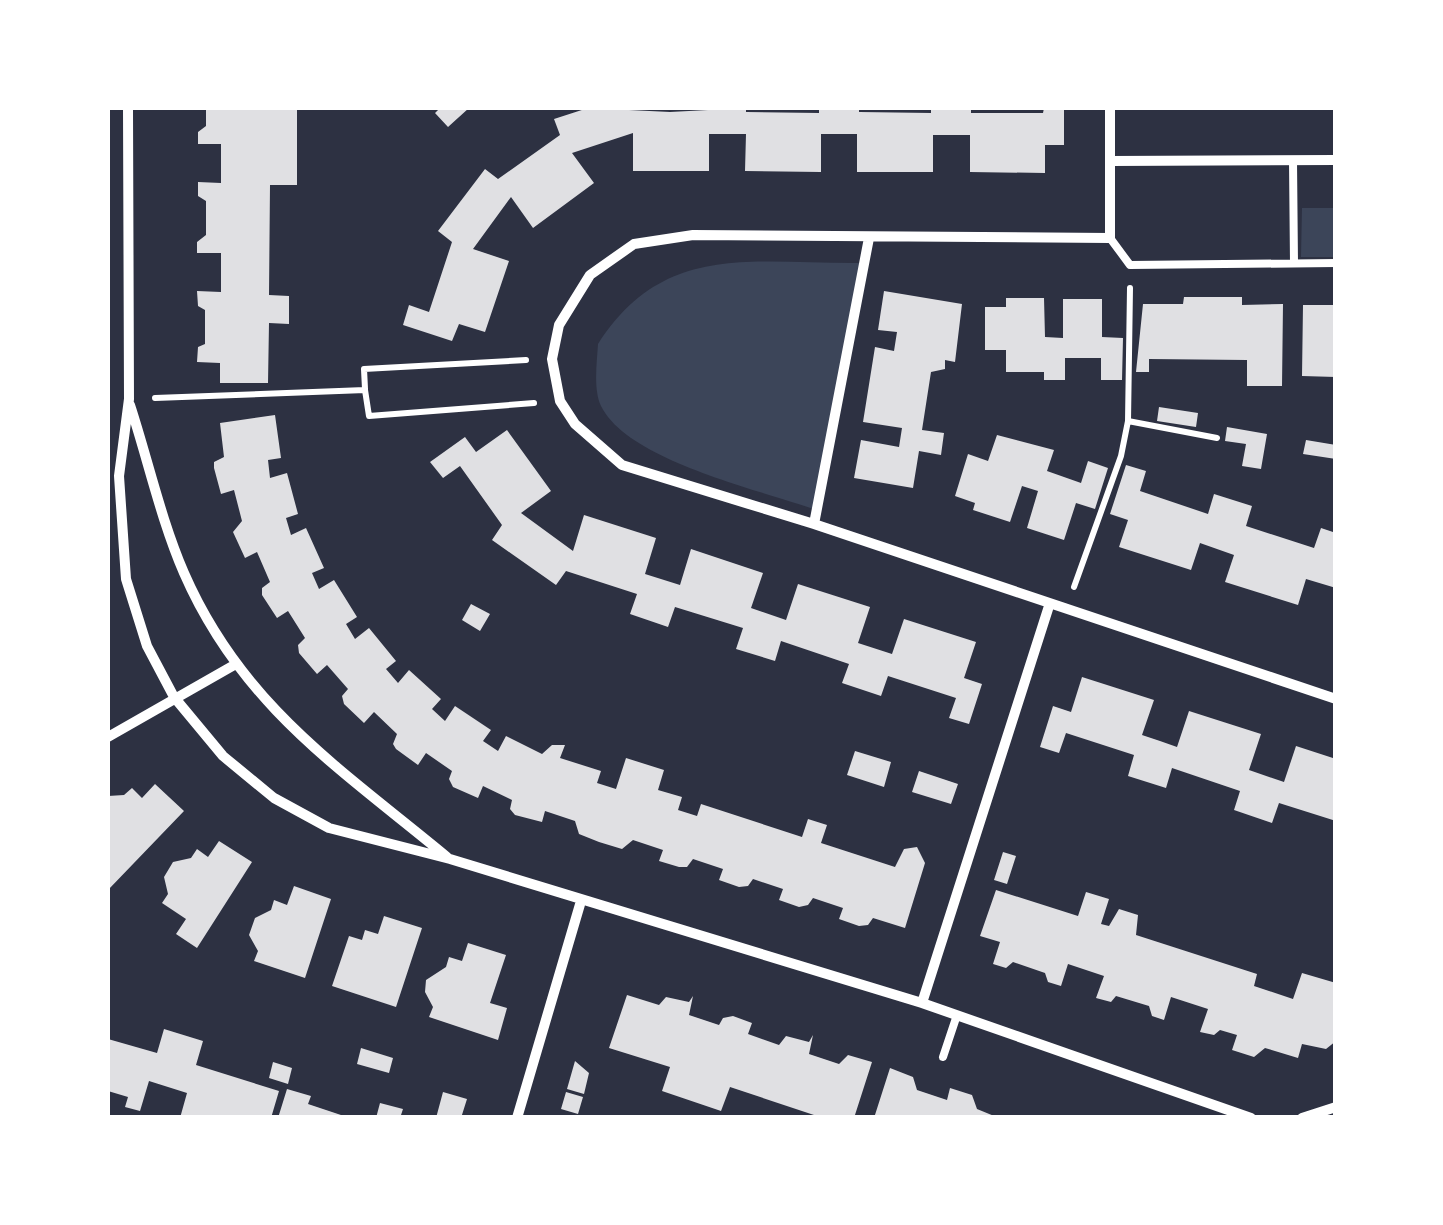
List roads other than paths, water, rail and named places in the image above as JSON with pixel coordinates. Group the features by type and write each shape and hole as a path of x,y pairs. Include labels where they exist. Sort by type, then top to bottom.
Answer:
{"street":[{"path":"128,108 128,399 119,476 126,578 147,646 174,697 223,756 274,798 329,828 389,848 450,860 922,1003 1251,1118"},
{"path":"1110,108 1110,238 693,235 634,244 590,275 560,324 552,359 560,401 575,424 622,465 814,524 1336,700"},
{"path":"1110,161 1336,160"},
{"path":"814,524 869,238"},
{"path":"128,399 184,572 236,664 314,752 450,860"},
{"path":"922,1003 1049,606"},
{"path":"108,737 236,664"},
{"path":"517,1118 581,901"},
{"path":"1302,1118 1336,1107"}],"lane":[{"path":"1293,160 1294,263"},
{"path":"1110,238 1130,265 1336,262"},
{"path":"943,1057 958,1015"}]}
